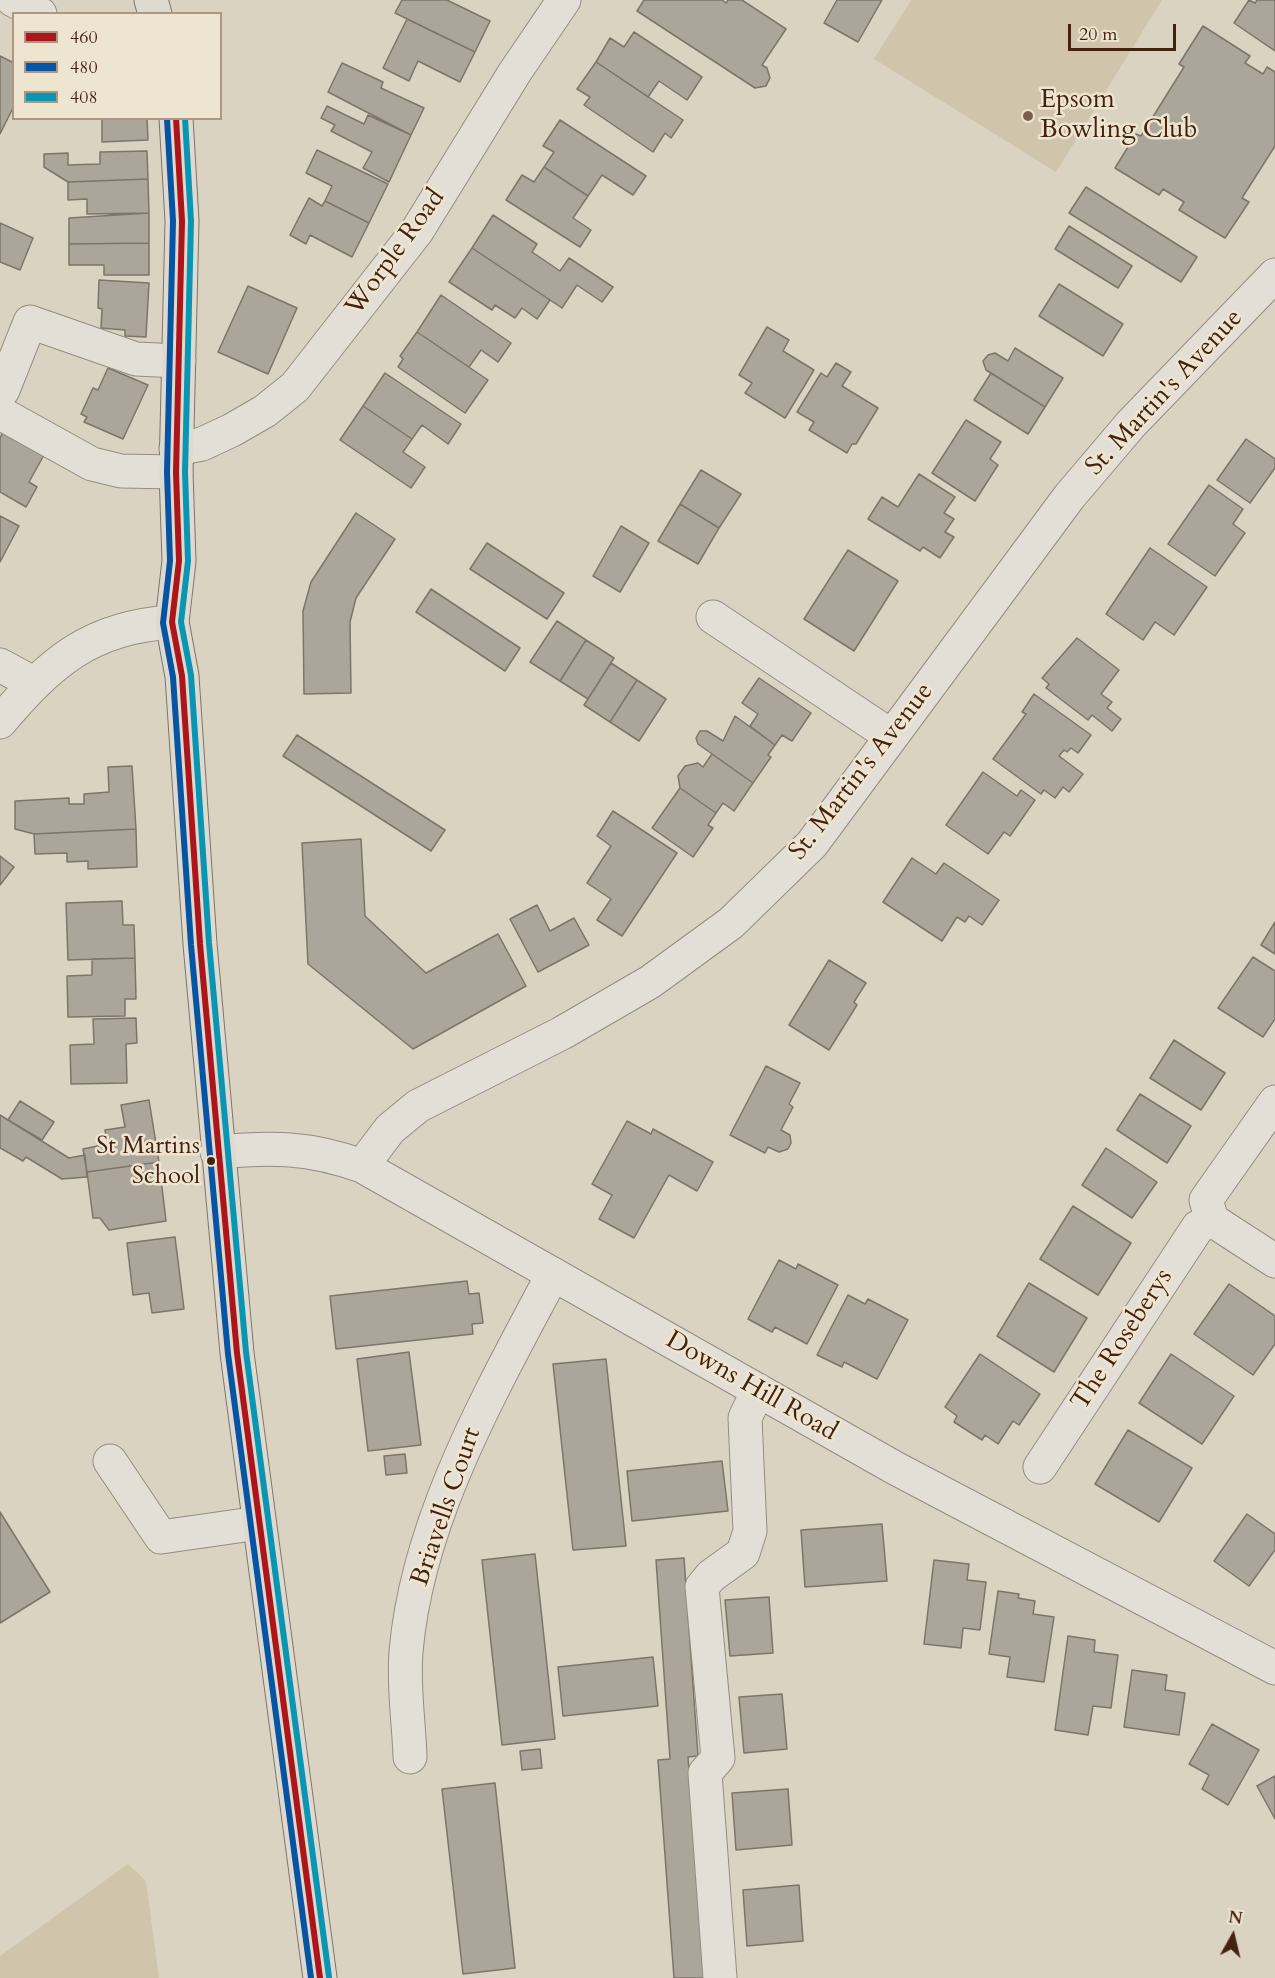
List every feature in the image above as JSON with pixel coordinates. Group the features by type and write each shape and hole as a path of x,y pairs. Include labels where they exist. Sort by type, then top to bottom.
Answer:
{"main road":[{"path":"176,120 182,221 176,460 179,561 172,622 182,676 200,944 217,1152 237,1353 320,1978"}],"street":[{"path":"13,0 36,12"},
{"name":"Worple Road","path":"2,401 92,464 121,471 176,460 266,411 295,387 417,231 515,72 564,0"},
{"name":"St. Martin's Avenue","path":"362,1166 390,1130 418,1106 562,1033 650,982 731,923 812,844 1069,497 1131,424 1275,275"},
{"path":"2,401 30,322 136,359 179,361"},
{"path":"713,617 891,736"},
{"path":"0,723 33,684 69,653 105,636 140,624 172,622"},
{"path":"0,665 33,684"},
{"path":"1275,1102 1206,1200 1212,1220 1275,1261"},
{"name":"Downs Hill Road","path":"217,1152 268,1147 332,1155 362,1166 895,1468 1275,1668"},
{"name":"The Roseberys","path":"1040,1467 1198,1227 1212,1220"},
{"name":"Briavells Court","path":"410,1757 406,1653 420,1573 468,1437 553,1274"},
{"path":"720,1978 705,1773 718,1758 702,1587 711,1576 743,1553 750,1531 745,1418 758,1390"},
{"path":"110,1461 161,1537 259,1523"}],"shaded area":[{"name":"Epsom Bowling Club","path":"911,0 1162,0 1056,172 874,59"},
{"path":"128,1864 146,1881 159,1978 0,1978 0,1956"}],"building":[{"path":"402,0 447,0 490,21 475,52 395,13"},
{"path":"644,0 722,0 726,3 728,0 742,0 786,29 762,65 767,68 770,78 766,86 755,88 637,11"},
{"path":"837,0 882,0 858,42 824,23"},
{"path":"1249,0 1255,3 1257,0 1275,0 1275,51 1234,23"},
{"path":"407,19 475,52 460,82 418,61 409,81 383,68"},
{"path":"1203,26 1250,56 1245,63 1263,74 1267,67 1275,72 1275,146 1242,198 1249,202 1225,238 1179,210 1184,202 1163,189 1159,195 1115,168 1136,134 1141,136 1184,67 1179,64"},
{"path":"634,32 702,77 687,100 659,81 648,97 596,62 610,38 624,47"},
{"path":"0,56 12,62 12,110 0,134"},
{"path":"596,62 683,120 671,138 665,133 653,152 584,105 590,97 577,89"},
{"path":"342,63 383,82 381,88 424,108 411,135 328,92"},
{"path":"327,106 364,124 368,115 411,135 389,182 363,168 372,152 331,131 335,125 321,118"},
{"path":"102,120 147,120 148,140 102,142"},
{"path":"560,120 646,176 633,195 602,175 588,196 544,167 554,152 543,146"},
{"path":"317,150 388,184 369,223 325,201 332,186 306,173"},
{"path":"147,151 148,179 68,182 44,167 44,154 68,153 68,165 100,164 100,152"},
{"path":"544,167 588,196 573,218 591,230 580,247 506,200 522,175 534,182"},
{"path":"148,179 149,213 87,214 87,199 68,200 68,182"},
{"path":"1086,187 1197,257 1181,282 1069,213"},
{"path":"309,198 322,206 325,201 369,223 352,257 310,235 306,244 290,235"},
{"path":"149,213 149,243 69,244 69,218"},
{"path":"493,215 537,244 532,252 560,271 569,258 613,287 602,302 577,285 562,308 472,248"},
{"path":"0,223 33,238 20,270 0,262"},
{"path":"1069,226 1132,266 1118,288 1055,249"},
{"path":"149,243 149,275 104,275 104,265 69,265 69,244"},
{"path":"472,248 550,300 537,319 522,308 515,318 495,305 492,310 449,282"},
{"path":"99,280 149,283 146,337 125,336 125,330 101,328 102,309 98,308"},
{"path":"1059,284 1123,324 1103,356 1039,316"},
{"path":"248,286 297,308 268,374 218,352"},
{"path":"441,295 511,343 498,362 481,350 469,367 417,332"},
{"path":"767,327 789,340 783,351 814,370 785,418 745,393 752,383 739,375"},
{"path":"417,332 488,380 465,413 398,367 403,359 400,356"},
{"path":"1015,348 1063,378 1045,407 986,370 983,361 988,355 995,353 1008,361"},
{"path":"836,363 851,372 842,386 878,408 856,444 852,444 847,453 809,430 814,422 797,412 821,373 827,377"},
{"path":"108,368 148,385 123,439 84,422 87,417 81,414 93,388 98,390"},
{"path":"385,373 461,424 448,444 422,425 412,439 363,406"},
{"path":"991,373 1045,407 1028,434 974,400"},
{"path":"363,406 412,439 403,452 425,467 411,488 340,440"},
{"path":"966,420 1001,442 990,459 998,465 975,501 932,473"},
{"path":"3,432 44,455 29,482 37,487 26,507 0,492 0,438"},
{"path":"1246,439 1275,459 1275,468 1250,503 1217,480"},
{"path":"701,470 741,494 719,528 680,504"},
{"path":"919,474 955,497 944,513 954,519 945,532 954,537 940,558 923,547 920,551 868,519 882,497 898,507"},
{"path":"1209,485 1243,509 1233,524 1245,533 1215,576 1168,544"},
{"path":"680,504 719,528 698,564 658,541"},
{"path":"356,513 395,539 356,598 350,622 351,693 304,694 303,611 311,582"},
{"path":"0,516 19,526 0,562"},
{"path":"621,526 649,543 620,592 593,576"},
{"path":"487,543 564,593 547,619 470,569"},
{"path":"1150,548 1207,587 1174,635 1155,622 1143,640 1106,614"},
{"path":"848,550 898,581 854,651 804,619"},
{"path":"431,589 520,648 505,671 416,612"},
{"path":"557,621 586,640 560,681 530,662"},
{"path":"1077,638 1119,670 1101,694 1112,702 1107,708 1121,719 1112,731 1092,715 1088,720 1046,688 1049,684 1042,678"},
{"path":"586,640 614,658 588,699 560,681"},
{"path":"611,663 637,680 610,722 584,705"},
{"path":"759,678 811,713 792,741 782,735 775,745 750,726 758,714 742,703"},
{"path":"637,680 666,699 639,741 610,722"},
{"path":"1034,694 1091,735 1078,753 1071,748 1067,752 1064,750 1059,756 1083,774 1069,792 1063,787 1055,798 1044,790 1041,794 993,759 1026,714 1022,712"},
{"path":"735,716 775,745 768,755 771,757 753,783 698,744 696,738 700,731 707,731 723,741"},
{"path":"297,735 445,830 431,851 283,756"},
{"path":"712,754 753,783 734,811 723,803 716,813 680,788 678,776 685,766 698,763 703,767"},
{"path":"132,766 136,829 34,834 15,829 15,801 69,798 69,804 84,804 84,794 109,792 108,767"},
{"path":"983,772 1017,796 1021,790 1035,800 1010,836 1004,832 988,854 946,825"},
{"path":"680,788 716,813 708,825 713,828 693,857 652,828"},
{"path":"613,811 677,853 622,936 597,920 611,899 587,883 611,846 597,836"},
{"path":"136,829 137,867 88,869 88,861 67,862 67,853 35,854 34,834"},
{"path":"361,839 365,916 426,973 498,934 526,986 413,1049 308,964 302,843"},
{"path":"0,856 14,867 0,885"},
{"path":"912,858 936,874 944,863 999,900 982,925 969,916 965,922 957,917 942,941 883,902"},
{"path":"122,901 123,925 134,925 135,958 68,960 66,903"},
{"path":"537,905 550,931 574,918 589,945 538,972 510,919"},
{"path":"1275,922 1275,954 1261,945"},
{"path":"1253,957 1275,971 1275,1019 1263,1037 1218,1008"},
{"path":"135,958 136,999 125,999 125,1016 68,1017 67,976 92,975 92,959"},
{"path":"829,960 866,983 854,1002 857,1005 829,1050 789,1025"},
{"path":"136,1018 137,1043 126,1044 127,1083 71,1084 70,1045 94,1044 93,1019"},
{"path":"1174,1040 1225,1073 1201,1110 1150,1078"},
{"path":"766,1066 800,1083 789,1104 793,1107 781,1130 790,1135 791,1143 788,1149 779,1152 768,1147 765,1153 730,1135"},
{"path":"1140,1094 1191,1126 1167,1163 1117,1130"},
{"path":"149,1100 159,1162 87,1172 83,1149 107,1144 105,1130 125,1127 121,1105"},
{"path":"20,1101 54,1122 42,1140 8,1120"},
{"path":"0,1115 69,1158 85,1155 87,1177 62,1179 26,1157 23,1161 0,1148"},
{"path":"627,1121 651,1134 653,1129 713,1162 697,1191 669,1175 634,1238 599,1219 612,1195 592,1184"},
{"path":"1106,1148 1157,1182 1132,1218 1082,1185"},
{"path":"159,1162 166,1221 109,1230 100,1218 93,1218 87,1172"},
{"path":"1073,1206 1131,1243 1098,1295 1040,1259"},
{"path":"175,1237 184,1309 152,1313 149,1293 133,1295 127,1243"},
{"path":"779,1260 796,1269 798,1264 838,1285 807,1344 775,1327 772,1332 748,1319"},
{"path":"467,1281 469,1294 479,1293 483,1323 472,1324 473,1334 336,1349 330,1296"},
{"path":"1029,1283 1087,1318 1054,1372 997,1336"},
{"path":"1229,1284 1275,1316 1275,1344 1253,1375 1194,1334"},
{"path":"848,1295 865,1304 868,1299 908,1320 877,1379 844,1362 842,1367 817,1355"},
{"path":"409,1352 421,1445 368,1451 357,1359"},
{"path":"980,1354 1040,1394 1019,1425 1013,1421 998,1444 985,1435 982,1440 954,1422 957,1416 945,1407"},
{"path":"1171,1354 1234,1396 1202,1444 1139,1403"},
{"path":"606,1359 626,1546 573,1550 553,1364"},
{"path":"1128,1430 1192,1468 1159,1522 1095,1484"},
{"path":"405,1454 407,1473 386,1475 384,1456"},
{"path":"722,1461 728,1511 632,1521 627,1471"},
{"path":"0,1512 50,1592 0,1623"},
{"path":"1247,1514 1275,1534 1275,1550 1249,1586 1214,1561"},
{"path":"882,1524 887,1581 805,1587 801,1530"},
{"path":"535,1554 555,1739 502,1745 482,1560"},
{"path":"684,1558 698,1756 688,1757 704,1978 674,1978 658,1760 670,1759 656,1560"},
{"path":"934,1560 969,1564 967,1580 986,1582 980,1630 963,1628 961,1648 924,1644"},
{"path":"998,1591 1019,1594 1018,1598 1035,1601 1033,1614 1054,1617 1044,1682 1007,1677 1010,1657 989,1654"},
{"path":"769,1597 773,1653 730,1656 725,1600"},
{"path":"1068,1636 1095,1640 1094,1652 1118,1655 1111,1708 1093,1706 1088,1735 1055,1730"},
{"path":"653,1657 658,1706 563,1716 558,1667"},
{"path":"1132,1670 1167,1675 1165,1690 1185,1693 1179,1735 1124,1727"},
{"path":"782,1694 787,1749 744,1753 739,1697"},
{"path":"1212,1724 1259,1750 1228,1805 1202,1789 1209,1775 1189,1764"},
{"path":"540,1749 542,1768 522,1770 520,1751"},
{"path":"1275,1776 1275,1819 1257,1786"},
{"path":"495,1783 515,1968 463,1974 442,1789"},
{"path":"788,1789 792,1845 736,1850 732,1793"},
{"path":"799,1885 803,1941 747,1946 743,1890"}],"transit line":[{"name":"480","path":"167,120 173,221 167,472 170,561 163,623 173,677 191,945 228,1354 311,1978"},
{"name":"460","path":"176,120 182,221 176,472 179,561 172,622 182,676 200,944 237,1353 320,1978"},
{"name":"408","path":"185,120 191,221 185,472 188,561 181,622 191,675 209,943 246,1352 329,1977"}],"place":[{"name":"Epsom Bowling Club","path":"1028,116"},
{"name":"St Martins School","path":"211,1161"}]}
